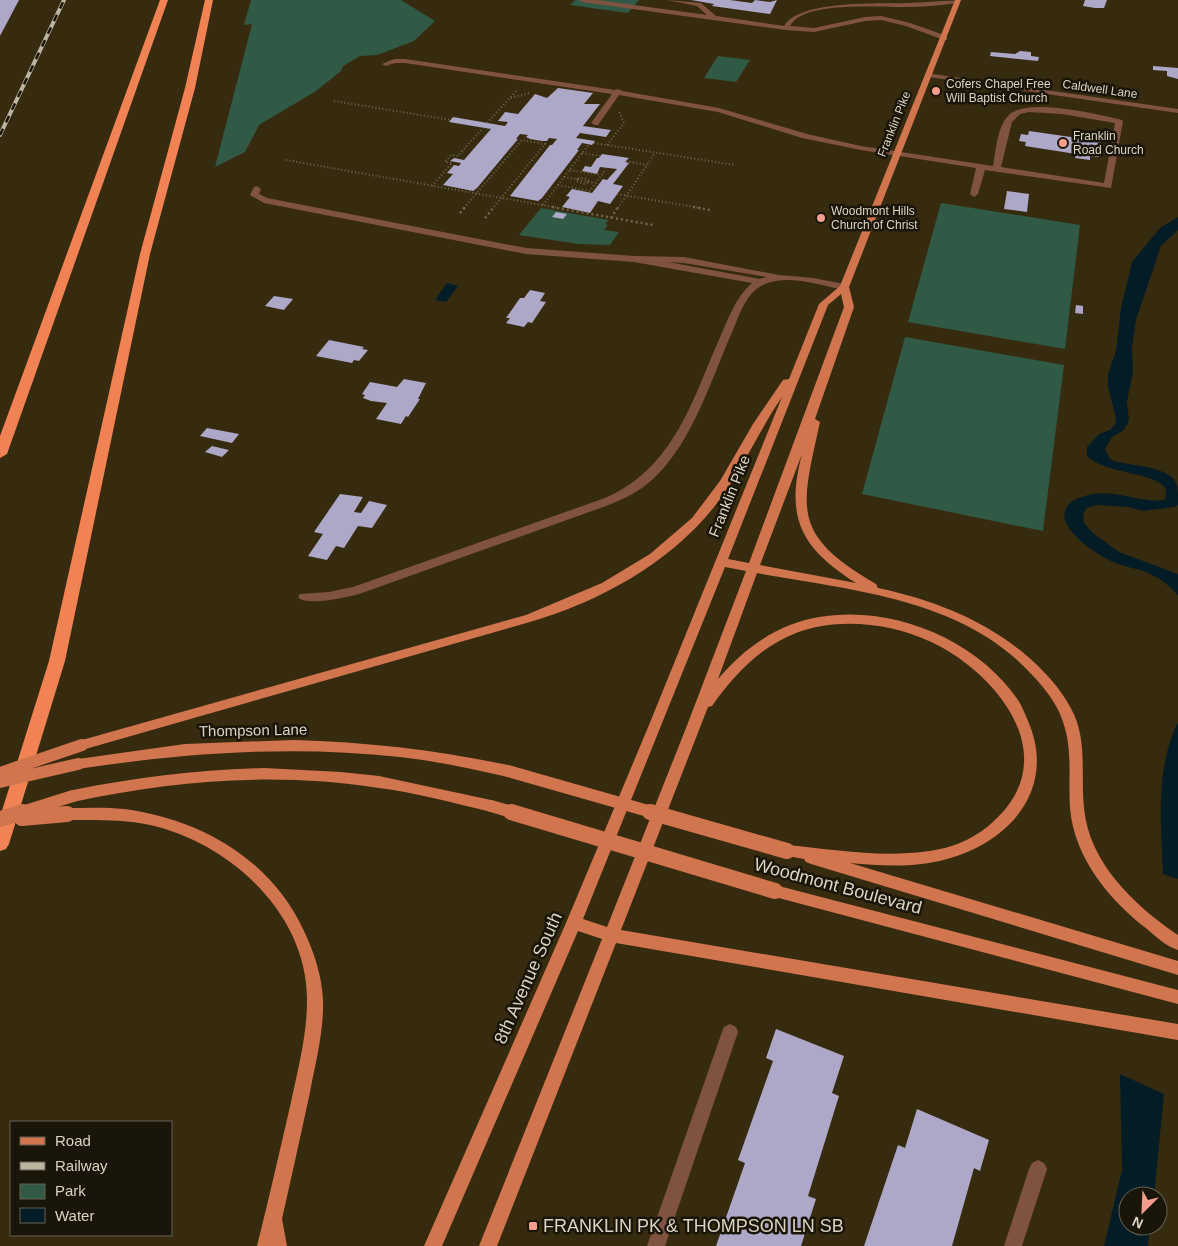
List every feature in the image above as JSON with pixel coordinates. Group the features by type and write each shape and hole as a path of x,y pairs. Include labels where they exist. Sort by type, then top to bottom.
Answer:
{"highway":[{"path":"141,65 155,0"},
{"path":"0,454 164,0"},
{"path":"0,844 57,661 145,254 190,88 209,0"}],"main road":[{"name":"Franklin Pike","path":"656,725 824,304 844,287 958,0"},
{"name":"Franklin Pike","path":"693,728 849,307 844,287"},
{"path":"0,773 82,745 530,618 579,600 608,586 653,558 682,534 703,512 722,488 755,429 801,362"},
{"path":"828,367 803,477 800,500 802,514 817,544 833,563 880,591"},
{"path":"720,562 880,591 923,603 965,620 1006,644 1021,656 1041,677 1062,704 1072,728 1077,756 1079,819 1089,849 1120,896 1140,915 1178,943"},
{"path":"488,1246 693,728 720,684 745,657 759,646 798,627 830,621 867,621 907,628 940,640 970,658 986,671 1010,696 1025,726 1030,743 1031,760 1029,776 1020,801 993,832 947,854 912,859 872,858 787,851"},
{"name":"8th Avenue South","path":"433,1246 574,923 656,725"},
{"name":"Thompson Lane","path":"0,782 126,755 206,746 285,744 441,757 508,771"},
{"name":"Woodmont Boulevard","path":"508,771 787,851 1178,968"},
{"name":"Woodmont Boulevard","path":"0,819 73,796 142,783 262,774 377,782 414,788 490,806 775,891 1178,998"},
{"path":"0,819 67,814 122,815 140,817 183,828 218,844 248,865 276,895 292,922 309,965 315,999 313,1040 274,1218 266,1246"},
{"path":"574,923 611,935 1178,1032"},
{"path":"274,1218 278,1246"}],"street":[{"path":"582,0 786,28 814,30 864,18 881,18 908,24 944,38"},
{"path":"643,9 650,0"},
{"path":"670,0 699,4 714,18"},
{"path":"786,28 788,16 796,8 817,2 835,0 894,5 958,0"},
{"path":"386,64 401,61 629,93 708,108 805,136 896,154 1108,186 1123,104"},
{"name":"Caldwell Lane","path":"929,75 1178,111"},
{"path":"595,123 618,92"},
{"path":"996,169 1010,118 1020,110 1041,110 1120,121"},
{"path":"974,194 981,166"},
{"path":"256,189 254,196 264,200 457,239 540,253 684,260 844,287"},
{"path":"634,259 760,282 782,277"},
{"path":"304,597 329,596 355,591 602,504 634,488 656,470 674,446 737,310 747,295 760,282"},
{"path":"656,1246 730,1032"},
{"path":"1013,1246 1038,1169"}],"path":[{"path":"487,123 526,79"},
{"path":"509,99 531,92"},
{"path":"607,145 624,123 617,110 629,93"},
{"path":"334,101 451,120"},
{"path":"432,186 452,163 445,162 451,155 458,156 482,128"},
{"path":"460,213 522,140 545,144 485,218"},
{"path":"594,143 735,165"},
{"path":"542,206 589,144"},
{"path":"582,153 600,156"},
{"path":"611,218 656,153"},
{"path":"286,160 653,225"},
{"path":"626,161 647,164"},
{"path":"558,185 590,191 606,169"},
{"path":"570,170 601,176"},
{"path":"576,188 588,173"},
{"path":"564,177 596,183"},
{"path":"576,180 576,182 588,179 588,182"},
{"path":"617,194 710,210"}],"green space":[{"path":"251,0 401,0 435,21 414,41 377,55 360,56 343,66 341,71 316,91 259,125 245,152 215,167 252,24 244,25"},
{"path":"575,0 639,0 628,13 570,5"},
{"path":"718,56 750,60 736,82 704,78"},
{"path":"941,203 1080,225 1065,349 908,322"},
{"path":"541,208 609,220 605,224 608,225 604,230 619,232 610,245 579,244 519,235"},
{"path":"905,337 1064,365 1043,531 862,494"}],"water":[{"path":"1178,217 1178,230 1161,246 1136,320 1132,347 1133,372 1127,401 1129,420 1124,430 1112,437 1105,449 1110,459 1114,461 1159,470 1167,474 1177,485 1178,505 1142,511 1128,507 1096,505 1087,508 1083,514 1084,523 1093,533 1119,552 1178,574 1178,595 1164,582 1149,573 1104,558 1088,547 1068,526 1065,511 1069,504 1081,497 1102,493 1147,500 1165,500 1166,489 1159,483 1141,475 1107,467 1096,462 1087,456 1087,447 1099,434 1110,430 1115,424 1116,418 1108,387 1108,374 1116,351 1121,308 1132,262 1160,228"},
{"path":"447,283 458,286 446,302 435,300"},
{"path":"1178,722 1178,879 1163,874 1161,796 1166,758"},
{"path":"1120,1074 1164,1094 1155,1186 1118,1186 1122,1170"},
{"path":"1118,1187 1118,1236 1149,1236 1148,1246 1104,1246"}],"building":[{"path":"0,0 19,0 0,36"},
{"path":"691,0 730,0 752,3 755,0 770,2 777,0 770,14 712,6 714,4"},
{"path":"1085,0 1107,0 1104,8 1095,8 1083,6"},
{"path":"1020,51 1031,52 1031,56 1039,57 1038,61 990,56 991,52 1015,54"},
{"path":"1153,66 1178,68 1178,79 1167,76 1167,71 1153,70"},
{"path":"558,88 593,93 584,104 600,104 583,126 611,130 606,137 580,133 576,138 595,141 592,145 582,143 577,150 579,150 542,198 538,201 510,196 550,145 557,139 549,138 547,141 542,141 530,139 526,137 528,135 520,134 516,139 518,139 473,191 443,185 453,174 447,173 454,165 459,166 461,163 450,161 454,158 464,160 491,129 449,122 453,117 505,126 508,122 498,121 505,112 518,114 535,94 547,98"},
{"path":"1029,131 1078,138 1079,135 1093,137 1093,141 1101,142 1099,157 1090,156 1090,160 1075,158 1076,154 1025,146 1026,142 1019,141 1021,134 1028,135"},
{"path":"602,154 629,158 625,162 629,163 613,184 623,186 610,204 598,201 590,213 562,207 570,197 566,196 572,189 592,193 603,179 607,180 617,169 600,167 597,174 582,171 585,166 591,167"},
{"path":"1007,191 1029,194 1027,212 1004,209"},
{"path":"556,212 567,214 563,219 552,217"},
{"path":"530,290 545,293 540,301 546,302 532,323 528,322 524,327 506,323 510,318 506,318 520,298 524,298"},
{"path":"274,296 293,299 284,310 265,306"},
{"path":"1076,305 1083,306 1083,314 1075,313"},
{"path":"329,340 364,347 362,349 368,350 359,361 354,360 352,363 316,356"},
{"path":"404,379 426,383 418,399 420,399 408,417 406,416 401,424 376,419 387,403 363,398 365,395 362,394 370,382 397,387"},
{"path":"207,428 239,434 232,443 200,436"},
{"path":"212,446 229,450 222,457 205,452"},
{"path":"340,494 363,497 354,512 361,513 369,501 387,505 372,528 358,526 344,548 336,546 327,560 308,556 323,534 314,532"},
{"path":"776,1029 844,1056 832,1093 839,1096 808,1196 816,1199 801,1246 716,1246 745,1163 738,1160 773,1061 766,1058"},
{"path":"917,1109 989,1140 980,1171 974,1168 952,1246 864,1246 898,1145 905,1148"}],"railway":[{"path":"0,135 64,0"}],"place":[{"name":"Cofers Chapel Free Will Baptist Church","path":"936,91"},
{"name":"Franklin Road Church","path":"1063,143"},
{"name":"Woodmont Hills Church of Christ","path":"821,218"},
{"name":"FRANKLIN PK & THOMPSON LN SB","path":"533,1226"}]}
